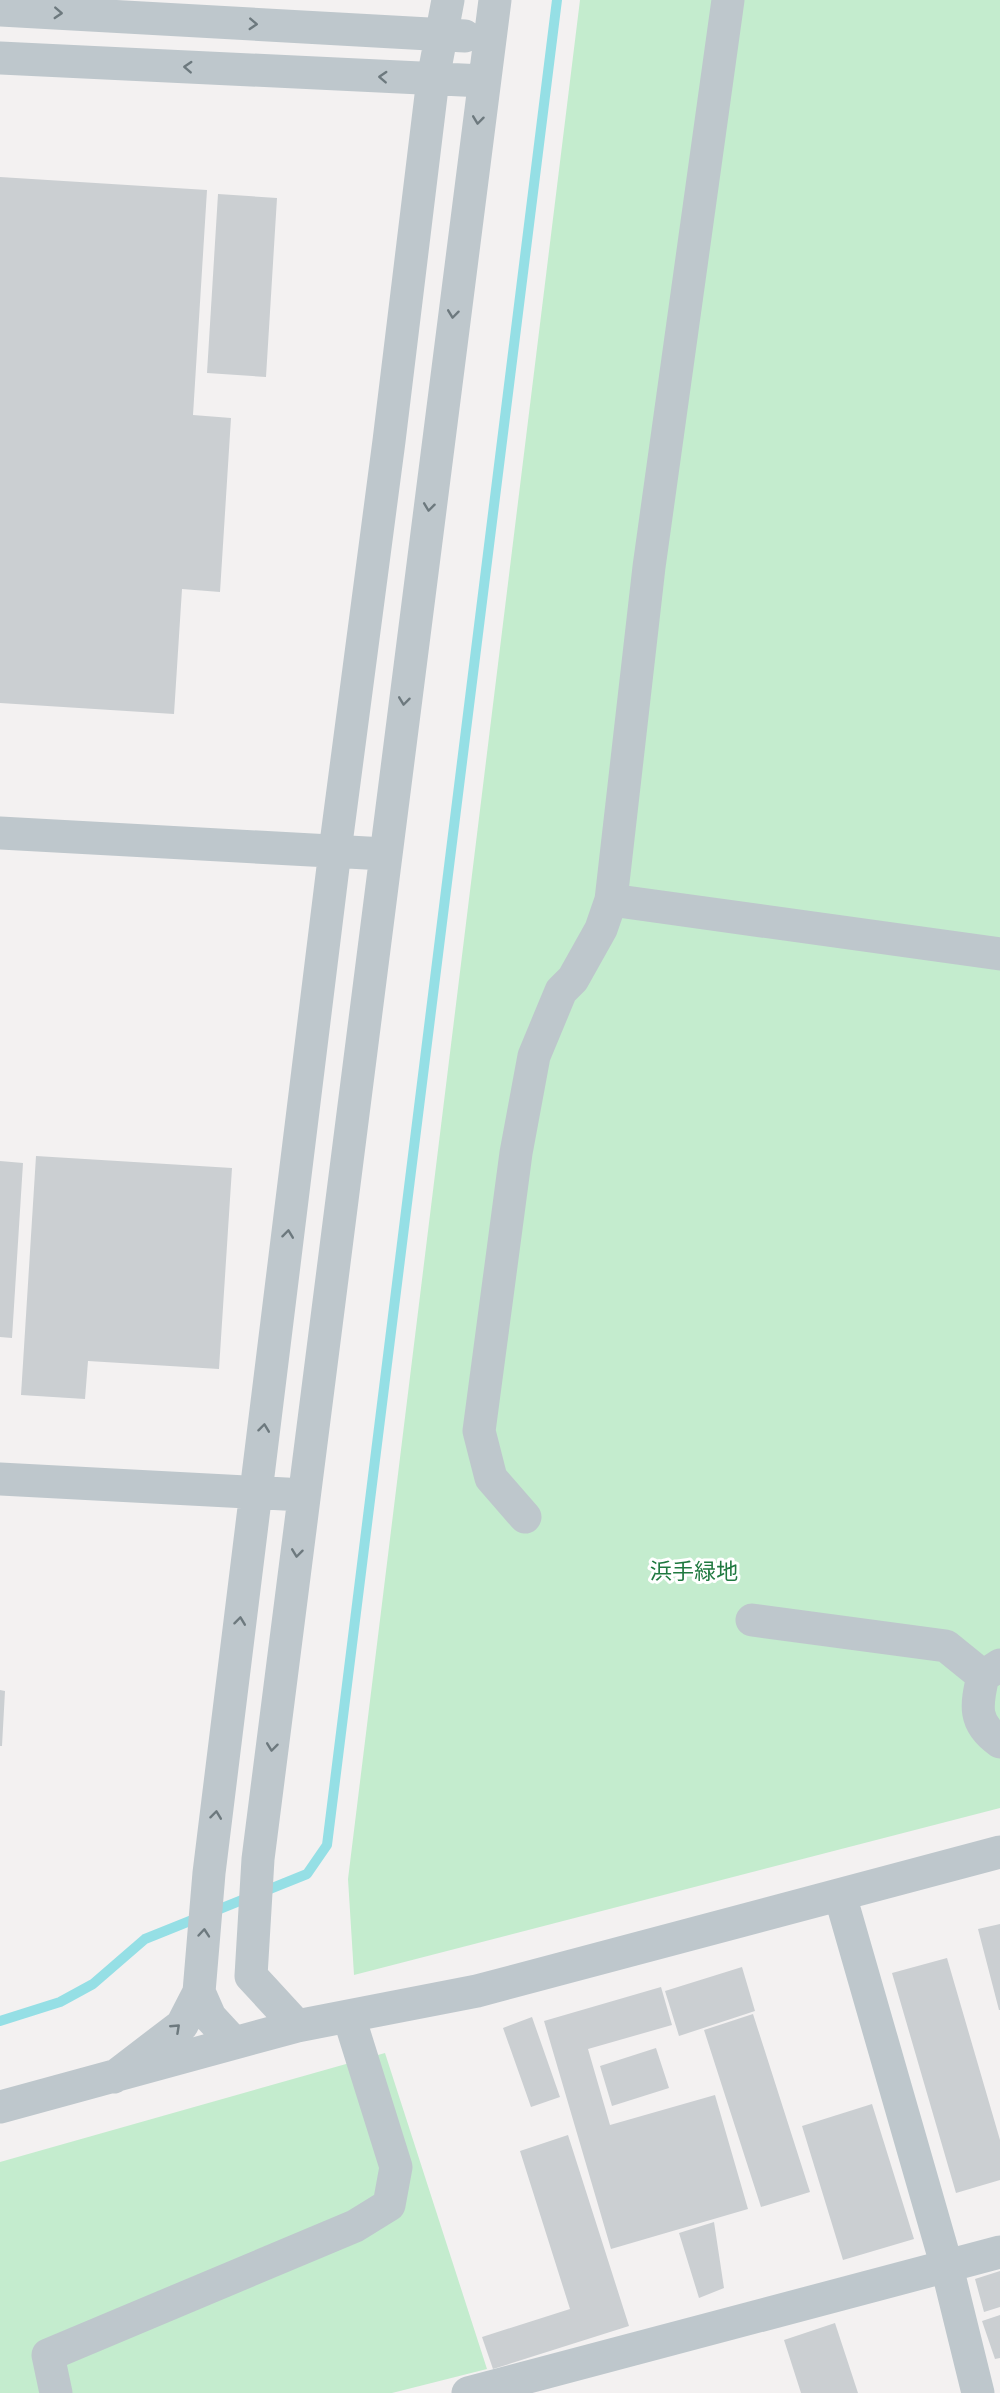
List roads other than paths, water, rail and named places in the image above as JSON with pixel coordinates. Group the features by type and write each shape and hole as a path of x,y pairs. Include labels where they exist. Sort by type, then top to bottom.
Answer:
{"street":[{"path":"114,2077 182,2025 199,1992 209,1873 335,851 391,429 433,79 448,0"},
{"path":"297,2026 251,1976 258,1859 495,0"},
{"path":"525,1517 491,1478 479,1431 514,1165 534,1056 561,991 573,979 601,929 611,900 649,567 728,0"},
{"path":"0,10 490,38"},
{"path":"0,58 483,81"},
{"path":"0,833 385,854"},
{"path":"611,900 1000,954"},
{"path":"0,1479 304,1495"},
{"path":"752,1620 946,1646 992,1671 976,1704 986,1732 1000,1742"},
{"path":"0,2107 297,2026 477,1991 1000,1852"},
{"path":"840,1895 946,2266 978,2393"},
{"path":"199,1992 210,2017 234,2043"},
{"path":"57,2393 48,2355 355,2226 389,2205 396,2167 349,2017"},
{"path":"468,2393 1000,2252"}],"waterway":[{"path":"0,2021 60,2002 93,1984 145,1939 307,1874 327,1845 557,0"}],"park label":[{"name":"浜手緑地","path":"694,1571"}]}
